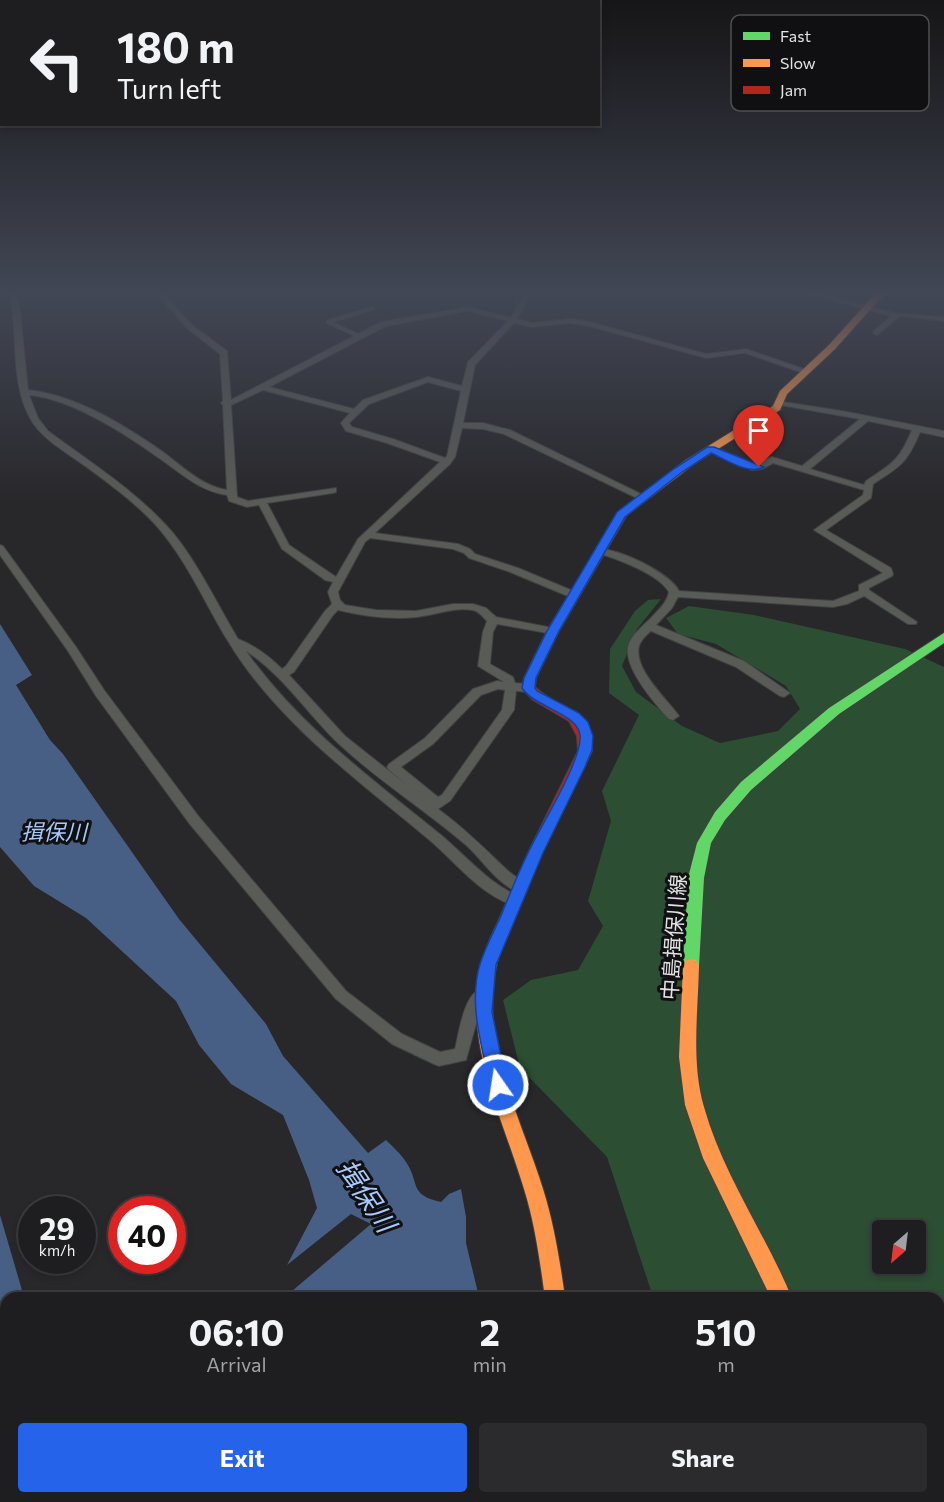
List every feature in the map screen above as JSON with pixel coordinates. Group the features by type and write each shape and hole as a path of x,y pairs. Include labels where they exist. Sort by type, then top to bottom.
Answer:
{"street":[{"path":"22,364 24,392 37,424 45,433 126,492 170,536 190,564 233,641 282,706 330,752 461,859 493,889 515,902"},
{"path":"224,364 232,499 238,503 262,502 333,490"},
{"path":"225,403 231,403 305,364"},
{"path":"338,605 333,592 338,579 361,541 451,457 464,389 472,364"},
{"path":"785,364 806,371"},
{"path":"554,1292 549,1256 534,1191 498,1085 485,1029 484,994 488,965 535,853 585,750 586,736 583,725 563,709 532,694 528,688 530,678 553,631 620,515 711,449 777,408 783,393 813,364"},
{"path":"447,462 349,429 345,423 366,402 428,379 464,389"},
{"path":"261,387 356,412"},
{"path":"24,392 42,393 83,411 156,452 174,467 197,481 231,493"},
{"path":"780,403 944,434"},
{"path":"803,470 867,418"},
{"path":"458,425 483,426 507,432 642,497"},
{"path":"912,622 865,592 863,587 888,574 887,570 819,531 868,496 869,483 898,463 917,429"},
{"path":"711,449 752,467 759,467 772,460 869,489"},
{"path":"262,502 285,548 329,578 338,579"},
{"path":"368,534 455,546 472,556 514,570 574,595"},
{"path":"0,548 72,649 100,693 194,820 340,995 397,1039 440,1059 461,1055 474,1003 484,994"},
{"path":"601,551 663,579 674,589 674,594 638,637 633,649 634,659 654,697 674,716"},
{"path":"674,594 833,604 865,592"},
{"path":"282,674 290,669 329,613 338,605"},
{"path":"338,605 376,613 416,614 453,607 473,607 482,610 493,620 553,631"},
{"path":"493,620 488,632 484,666 508,680 511,687 508,710 446,798 438,804 393,767 429,741 477,692 497,685 511,687 528,688"},
{"path":"649,626 740,664 784,693"},
{"name":"中島揖保川線","path":"779,1292 710,1152 694,1105 688,1058 692,918 696,878 704,843 720,816 746,786 834,711 944,637"},
{"path":"233,641 244,643 282,674 340,738 439,814 488,856 513,884 521,888"}],"green space":[{"path":"661,599 637,629 622,666 636,692 682,726 720,743 778,731 800,709 786,686 716,644 678,634 666,618 689,606 754,615 905,649 944,667 944,1292 651,1292 607,1157 520,1068 503,1000 531,980 578,970 603,926 588,901 611,821 602,791 639,715 609,693 610,649 635,611 648,600"}],"water":[{"name":"揖保川","path":"0,624 32,675 16,685 50,740 63,754 179,919 266,1024 283,1056 368,1153 386,1140 402,1156 410,1169 416,1187 424,1196 441,1202 449,1194 461,1189 466,1217 466,1243 478,1292 291,1292 371,1224 351,1214 287,1265 317,1208 309,1180 283,1115 231,1084 199,1045 176,1001 86,918 34,886 0,847"},
{"path":"0,1215 23,1292 0,1292"}],"traffic: fast":[{"path":"691,966 696,878 704,843 720,816 746,786 834,711 944,637"}],"traffic: slow":[{"path":"623,513 690,462 777,408 783,393 814,364"},
{"path":"501,933 488,967 484,995 489,1052 505,1108 538,1203 554,1292"},
{"path":"691,966 688,1057 694,1105 710,1152 779,1292"}],"traffic: jam":[{"path":"501,933 535,853 585,751 584,736 580,725 566,712 538,697 528,688 530,678 553,631 623,513"}],"route":[{"path":"498,1085 483,1012 488,965 535,853 585,750 586,736 583,725 563,709 532,694 528,688 530,678 553,631 620,515 711,449 752,467 759,467"}]}
